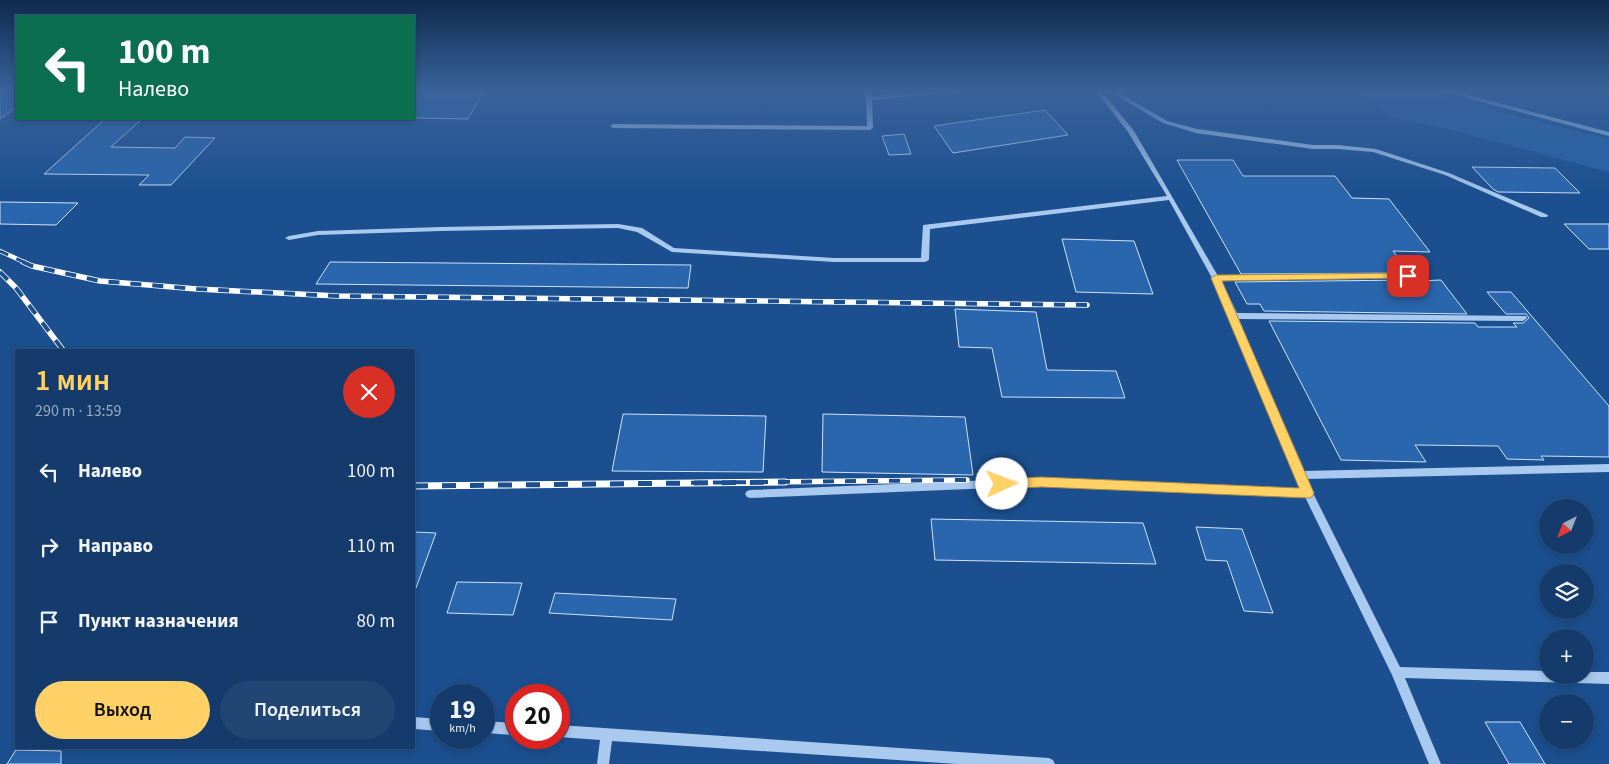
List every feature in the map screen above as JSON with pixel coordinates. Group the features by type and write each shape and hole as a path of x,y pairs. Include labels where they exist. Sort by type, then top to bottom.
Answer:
{"street":[{"path":"613,126 870,128 870,126"},
{"path":"1127,126 1172,198 1216,278 1234,316 1299,475 1397,672 1435,764"},
{"path":"1176,126 1196,132 1313,147 1374,150 1447,174 1544,215"},
{"path":"1577,126 1609,134"},
{"path":"289,238 327,232 618,226 639,230 672,250 834,260 925,260 926,227 1172,198"},
{"path":"1216,278 1408,276"},
{"path":"1234,316 1523,318"},
{"path":"1299,475 1609,468"},
{"path":"750,494 1041,482 1308,493"},
{"path":"1397,672 1609,678"},
{"path":"415,723 430,724"},
{"path":"570,732 1049,764"},
{"path":"603,764 607,734"}],"shaded area":[{"path":"1431,126 1555,126 1609,139 1609,172"}],"building":[{"path":"98,126 135,126 111,147 175,148 185,137 215,138 171,185 139,185 149,175 44,174"},
{"path":"934,126 1059,126 1068,135 953,153"},
{"path":"904,134 911,154 889,155 882,136"},
{"path":"1177,160 1233,160 1243,176 1335,176 1352,198 1389,199 1430,252 1393,251 1410,273 1241,274"},
{"path":"1472,167 1555,168 1580,193 1498,192"},
{"path":"0,202 78,203 56,225 0,224"},
{"path":"1564,224 1609,224 1609,249 1589,249"},
{"path":"1062,239 1134,241 1153,294 1076,292"},
{"path":"330,262 691,265 688,288 316,284"},
{"path":"1413,277 1416,281 1441,280 1467,314 1264,311 1260,304 1247,304 1235,282 1408,280"},
{"path":"1487,292 1511,292 1609,406 1609,457 1541,456 1544,460 1507,459 1498,446 1415,445 1426,462 1341,460 1269,321 1475,323 1478,327 1517,327 1513,323 1523,323 1529,318 1526,314 1506,314"},
{"path":"955,309 1036,312 1047,370 1116,371 1125,398 1002,397 992,348 959,347"},
{"path":"623,414 766,416 763,472 612,471"},
{"path":"823,414 965,417 973,475 822,472"},
{"path":"931,519 1143,523 1156,564 935,560"},
{"path":"1196,527 1242,529 1273,613 1244,611 1227,561 1206,560"},
{"path":"415,532 436,533 416,588"},
{"path":"457,582 522,583 513,615 447,613"},
{"path":"555,593 676,599 672,620 549,613"},
{"path":"1485,722 1520,722 1545,764 1509,764"},
{"path":"16,750 61,751 61,764 7,764"}],"railway":[{"path":"0,251 26,263"},
{"path":"23,262 32,266 100,281 197,289 338,296 1087,305"},
{"path":"0,272 16,288 62,349"},
{"path":"669,483 967,480"},
{"path":"415,486 785,482"}],"route":[{"path":"1002,484 1041,482 1308,493 1234,316 1216,278 1408,276"}]}
